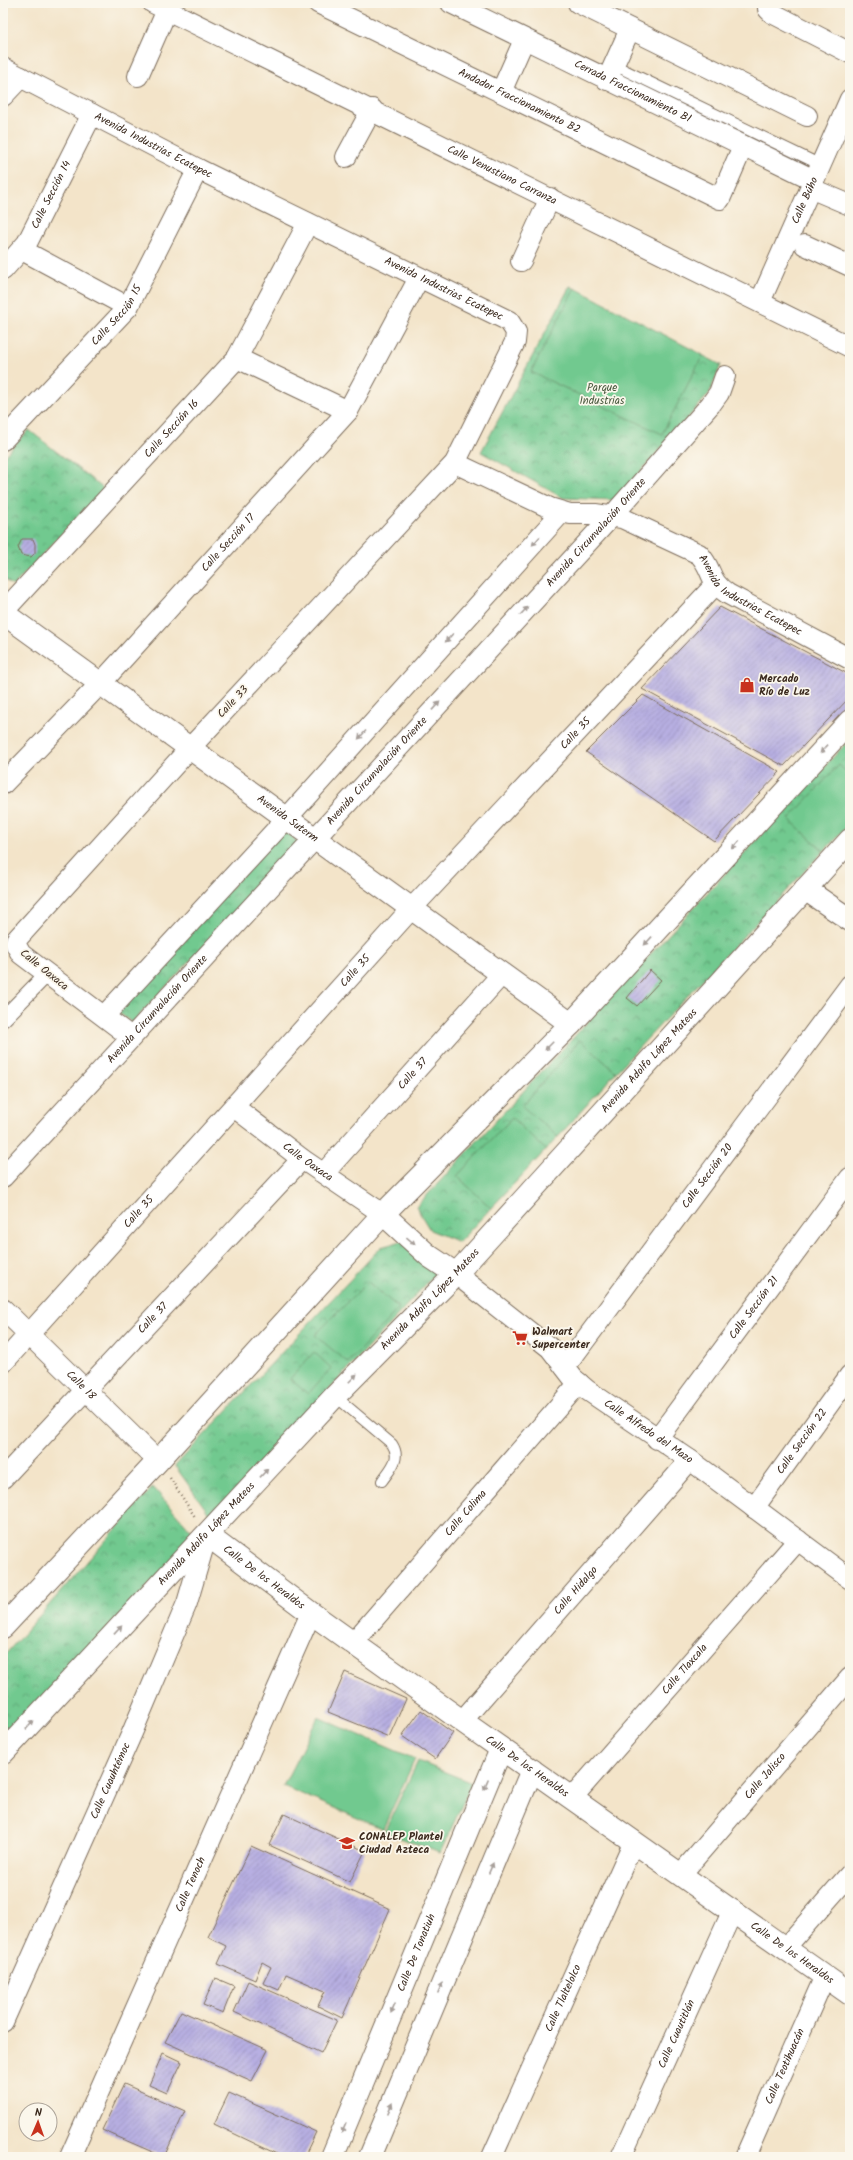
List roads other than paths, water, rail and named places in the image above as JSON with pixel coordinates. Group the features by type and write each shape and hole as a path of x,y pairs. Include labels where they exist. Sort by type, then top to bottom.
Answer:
{"main road":[{"name":"Avenida Suterm","path":"3,612 571,1024"},
{"path":"3,1627 158,1461 383,1214 571,1024 850,720"},
{"name":"Avenida Adolfo López Mateos","path":"3,1753 207,1535 334,1396 456,1274 850,840"},
{"path":"805,889 850,920"},
{"path":"383,1214 429,1256 456,1274"},
{"name":"Calle De los Heraldos","path":"207,1535 353,1644 733,1910 850,1994"},
{"name":"Calle De Tonatiuh","path":"332,2157 501,1749"},
{"path":"370,2157 532,1770"}],"street":[{"name":"Andador Fraccionamiento B2","path":"318,3 720,199 743,146"},
{"name":"Cerrada Fraccionamiento B1","path":"451,3 524,40 610,72 743,146 815,178 850,205"},
{"path":"578,3 807,116"},
{"path":"768,3 768,8 772,13 850,53"},
{"path":"138,76 160,6"},
{"name":"Calle Venustiano Carranza","path":"160,6 372,109 850,347"},
{"path":"610,72 630,28"},
{"path":"501,92 524,40"},
{"name":"Avenida Industrias Ecatepec","path":"3,68 198,169 509,321 516,332 515,342 455,463 562,512 612,516 636,523 699,554 706,562 715,585 728,594 850,659"},
{"path":"3,96 21,77"},
{"name":"Calle Búho","path":"760,302 850,99"},
{"path":"346,157 372,109"},
{"name":"Calle Sección 14","path":"3,270 22,250 92,114"},
{"name":"Calle Sección 15","path":"3,440 128,307 198,169"},
{"path":"521,261 550,198"},
{"name":"Calle Sección 16","path":"3,612 237,358 308,223"},
{"path":"805,245 850,266"},
{"path":"22,250 128,307"},
{"name":"Calle Sección 17","path":"3,784 101,683 348,411 419,278"},
{"path":"237,358 348,411"},
{"name":"Avenida Circunvalación Oriente","path":"3,1177 612,516 711,404 719,393 725,376"},
{"name":"Calle 33","path":"16,945 19,936 190,748 455,463"},
{"path":"104,1016 287,818 562,512"},
{"name":"Calle 35","path":"3,1363 30,1335 412,908 715,585"},
{"name":"Calle Oaxaca","path":"16,945 21,954 131,1037"},
{"path":"3,1019 47,974"},
{"name":"Calle 37","path":"324,1173 502,974"},
{"name":"Calle Sección 20","path":"565,1367 850,985"},
{"name":"Calle Oaxaca","path":"234,1107 302,1159 383,1214"},
{"name":"Calle 37","path":"3,1478 302,1159"},
{"name":"Calle Sección 21","path":"657,1439 850,1178"},
{"name":"Calle Alfredo del Mazo","path":"456,1274 550,1348 579,1383 657,1439 690,1460 798,1540 849,1575"},
{"name":"Calle 18","path":"3,1309 158,1461"},
{"name":"Calle Sección 22","path":"754,1508 850,1375"},
{"name":"Calle Colima","path":"353,1644 579,1383"},
{"name":"Calle Hidalgo","path":"462,1721 690,1460"},
{"name":"Calle Cuauhtémoc","path":"3,2022 129,1740 181,1617 207,1535"},
{"name":"Calle Tlaxcala","path":"572,1798 798,1540"},
{"name":"Calle Tenoch","path":"70,2157 311,1613"},
{"name":"Calle Jalisco","path":"681,1874 850,1678"},
{"name":"Calle Tlaltelolco","path":"492,2157 634,1841"},
{"path":"785,1948 850,1874"},
{"name":"Calle Cuautitlán","path":"621,2157 733,1910"},
{"name":"Calle Teotihuacán","path":"746,2157 825,1976"}],"lane":[{"path":"610,72 815,178"},
{"path":"334,1396 392,1444 395,1449 396,1459 382,1481"}],"place":[{"name":"Mercado Río de Luz","path":"747,685"},
{"name":"Walmart Supercenter","path":"520,1338"},
{"name":"CONALEP Plantel Ciudad Azteca","path":"347,1843"}],"park label":[{"name":"Parque Industrias","path":"602,394"}]}
